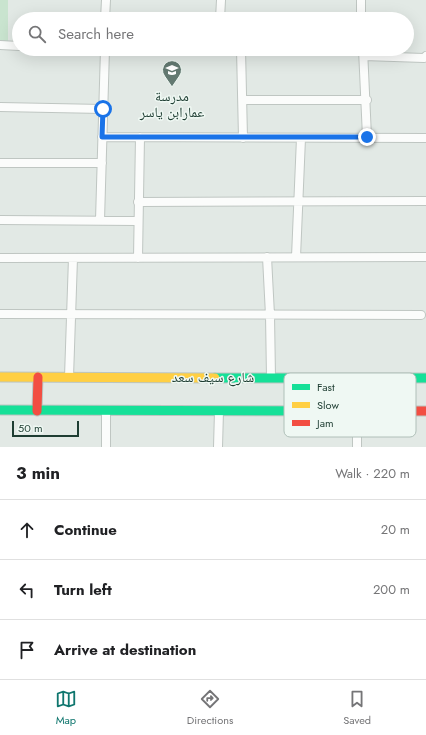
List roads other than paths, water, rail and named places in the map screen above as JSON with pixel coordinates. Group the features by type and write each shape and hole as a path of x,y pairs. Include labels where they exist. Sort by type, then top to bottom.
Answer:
{"street":[{"path":"105,12 106,0"},
{"path":"220,12 221,0"},
{"path":"361,0 361,12"},
{"path":"0,46 12,46"},
{"path":"100,220 104,56"},
{"path":"241,56 243,138"},
{"path":"364,56 367,100 367,137"},
{"path":"404,56 424,58 426,56"},
{"path":"243,100 367,100"},
{"path":"0,107 103,109"},
{"path":"102,137 426,138"},
{"path":"138,258 140,137"},
{"path":"296,257 301,138"},
{"path":"0,163 102,163"},
{"path":"138,202 426,201"},
{"path":"0,220 138,221"},
{"path":"267,257 271,378"},
{"path":"0,258 425,257"},
{"path":"69,377 73,258"},
{"path":"0,314 421,315"},
{"name":"شارع سيف سعد","path":"0,377 284,378"},
{"path":"37,410 38,377"},
{"path":"0,410 284,411"},
{"path":"106,411 106,447"},
{"path":"218,411 218,447"}],"place":[{"name":"مدرسة عمارابن ياسر","path":"172,87"}]}
